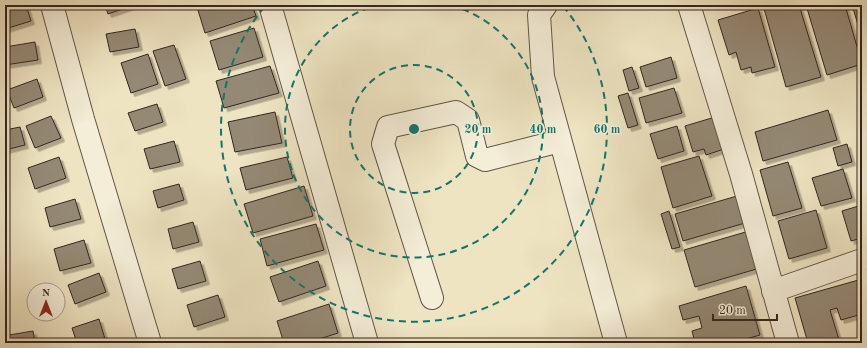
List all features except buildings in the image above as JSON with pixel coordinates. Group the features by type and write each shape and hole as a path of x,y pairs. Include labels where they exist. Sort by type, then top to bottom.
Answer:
{"street":[{"path":"52,5 83,119 150,343"},
{"path":"270,5 367,343"},
{"path":"546,5 539,15 543,77 616,343"},
{"path":"689,5 741,174 788,343"},
{"path":"432,298 384,144 388,127 456,112 468,120 477,156 485,160 560,141"},
{"path":"773,291 862,260"}]}
